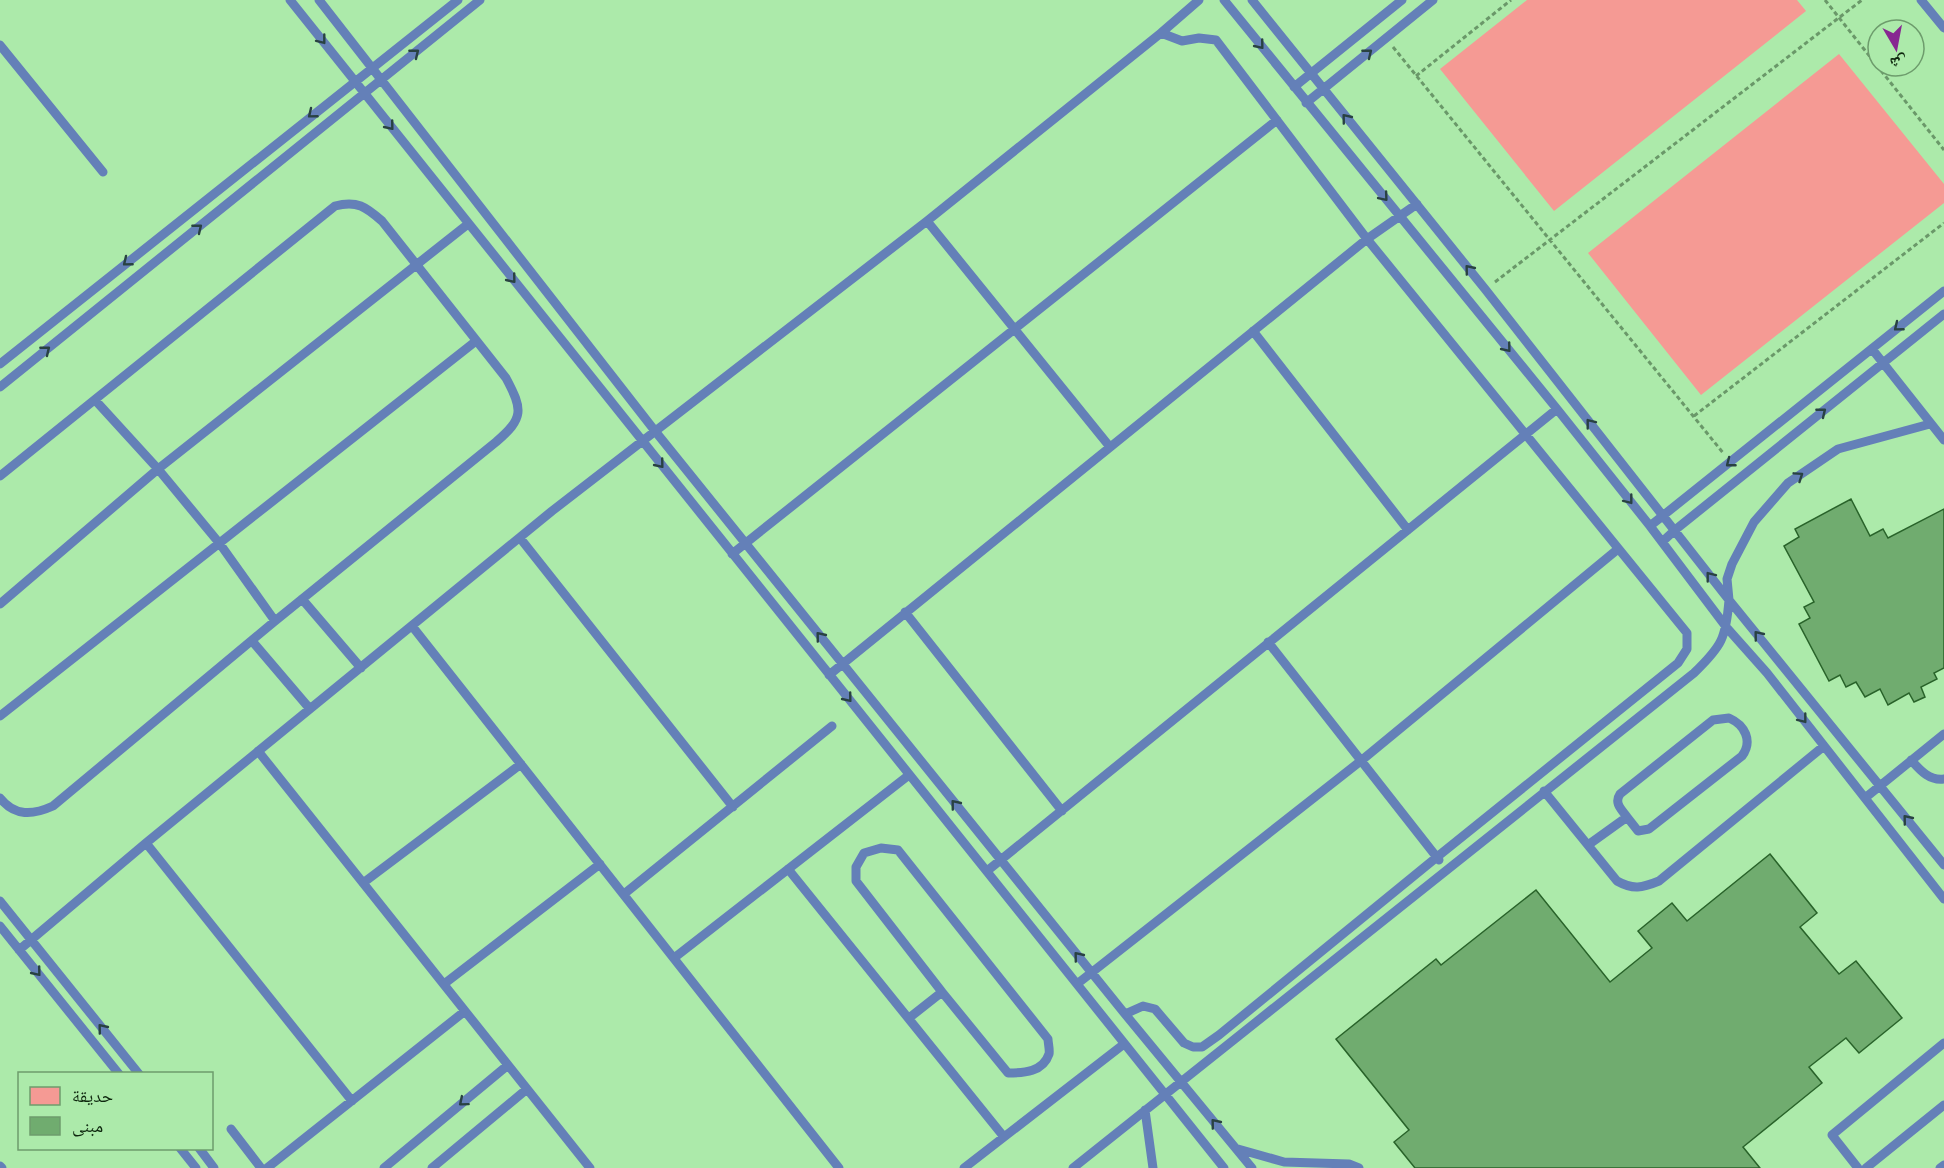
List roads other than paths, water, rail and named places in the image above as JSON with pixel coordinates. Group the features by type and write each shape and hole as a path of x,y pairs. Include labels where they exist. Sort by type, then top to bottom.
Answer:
{"lane":[{"path":"290,0 1224,1168"},
{"path":"319,0 655,431 1092,974 1252,1168"},
{"path":"0,364 458,0"},
{"path":"0,387 480,0"},
{"path":"19,950 30,938 520,538 927,221 1199,0"},
{"path":"1224,0 1557,409 1727,628 1767,673 1944,900"},
{"path":"1252,0 1485,289 1729,600 1944,865"},
{"path":"1294,87 1402,0"},
{"path":"1306,103 1433,0"},
{"path":"1921,0 1944,28"},
{"path":"1125,1014 1143,1006 1155,1009 1184,1042 1193,1047 1202,1047 1678,663 1687,649 1687,633 1367,239 1216,40 1199,38 1182,41 1161,33"},
{"path":"0,45 103,172"},
{"path":"732,554 1276,120"},
{"path":"0,476 334,206 344,203 366,207 382,221 506,378 520,410 517,421 496,442 275,621 53,806 38,813 20,813 4,804 0,798"},
{"path":"829,675 1367,239 1417,204"},
{"path":"927,221 1110,447"},
{"path":"0,604 158,470 468,224"},
{"path":"1650,526 1944,291"},
{"path":"1662,542 1944,314"},
{"path":"1253,331 1407,530"},
{"path":"0,716 476,341"},
{"path":"1872,349 1944,440"},
{"path":"95,400 220,544 275,621"},
{"path":"987,871 1557,409"},
{"path":"1073,1168 1694,673 1720,646 1727,628 1729,600 1727,579 1732,564 1754,522 1788,483 1838,449 1930,424"},
{"path":"520,538 733,807"},
{"path":"1077,984 1362,760 1618,549"},
{"path":"303,599 361,668"},
{"path":"905,612 1062,811"},
{"path":"411,626 839,1168"},
{"path":"252,641 310,709"},
{"path":"1268,642 1362,760 1445,870"},
{"path":"1767,673 1767,664 1772,663 1783,667"},
{"path":"1729,718 1741,726 1748,741 1747,749 1742,756 1644,831 1638,831 1626,817 1617,804 1620,794 1713,720 1729,718"},
{"path":"624,894 832,726"},
{"path":"1865,798 1944,734"},
{"path":"1544,791 1617,881 1629,888 1643,888 1659,881 1824,746"},
{"path":"258,751 590,1168"},
{"path":"1911,760 1925,775 1939,780 1944,778"},
{"path":"363,884 520,764"},
{"path":"674,958 909,775"},
{"path":"1588,845 1626,817"},
{"path":"146,843 351,1101"},
{"path":"882,848 898,850 1048,1039 1048,1054 1038,1068 1024,1073 1008,1072 942,992 856,881 856,867 864,853 882,848"},
{"path":"444,984 600,864"},
{"path":"788,869 1004,1137"},
{"path":"0,901 137,1072"},
{"path":"0,926 117,1072"},
{"path":"909,1018 942,992"},
{"path":"267,1168 465,1011"},
{"path":"1858,1168 1832,1135 1944,1043"},
{"path":"964,1168 1124,1044"},
{"path":"384,1168 508,1065"},
{"path":"432,1168 528,1089"},
{"path":"1866,1168 1944,1105"},
{"path":"1145,1110 1153,1168"},
{"path":"231,1129 261,1168"},
{"path":"1237,1149 1284,1162 1349,1164 1359,1168"},
{"path":"181,1150 196,1168"},
{"path":"200,1150 214,1168"},
{"path":"1940,1168 1944,1165"}]}
